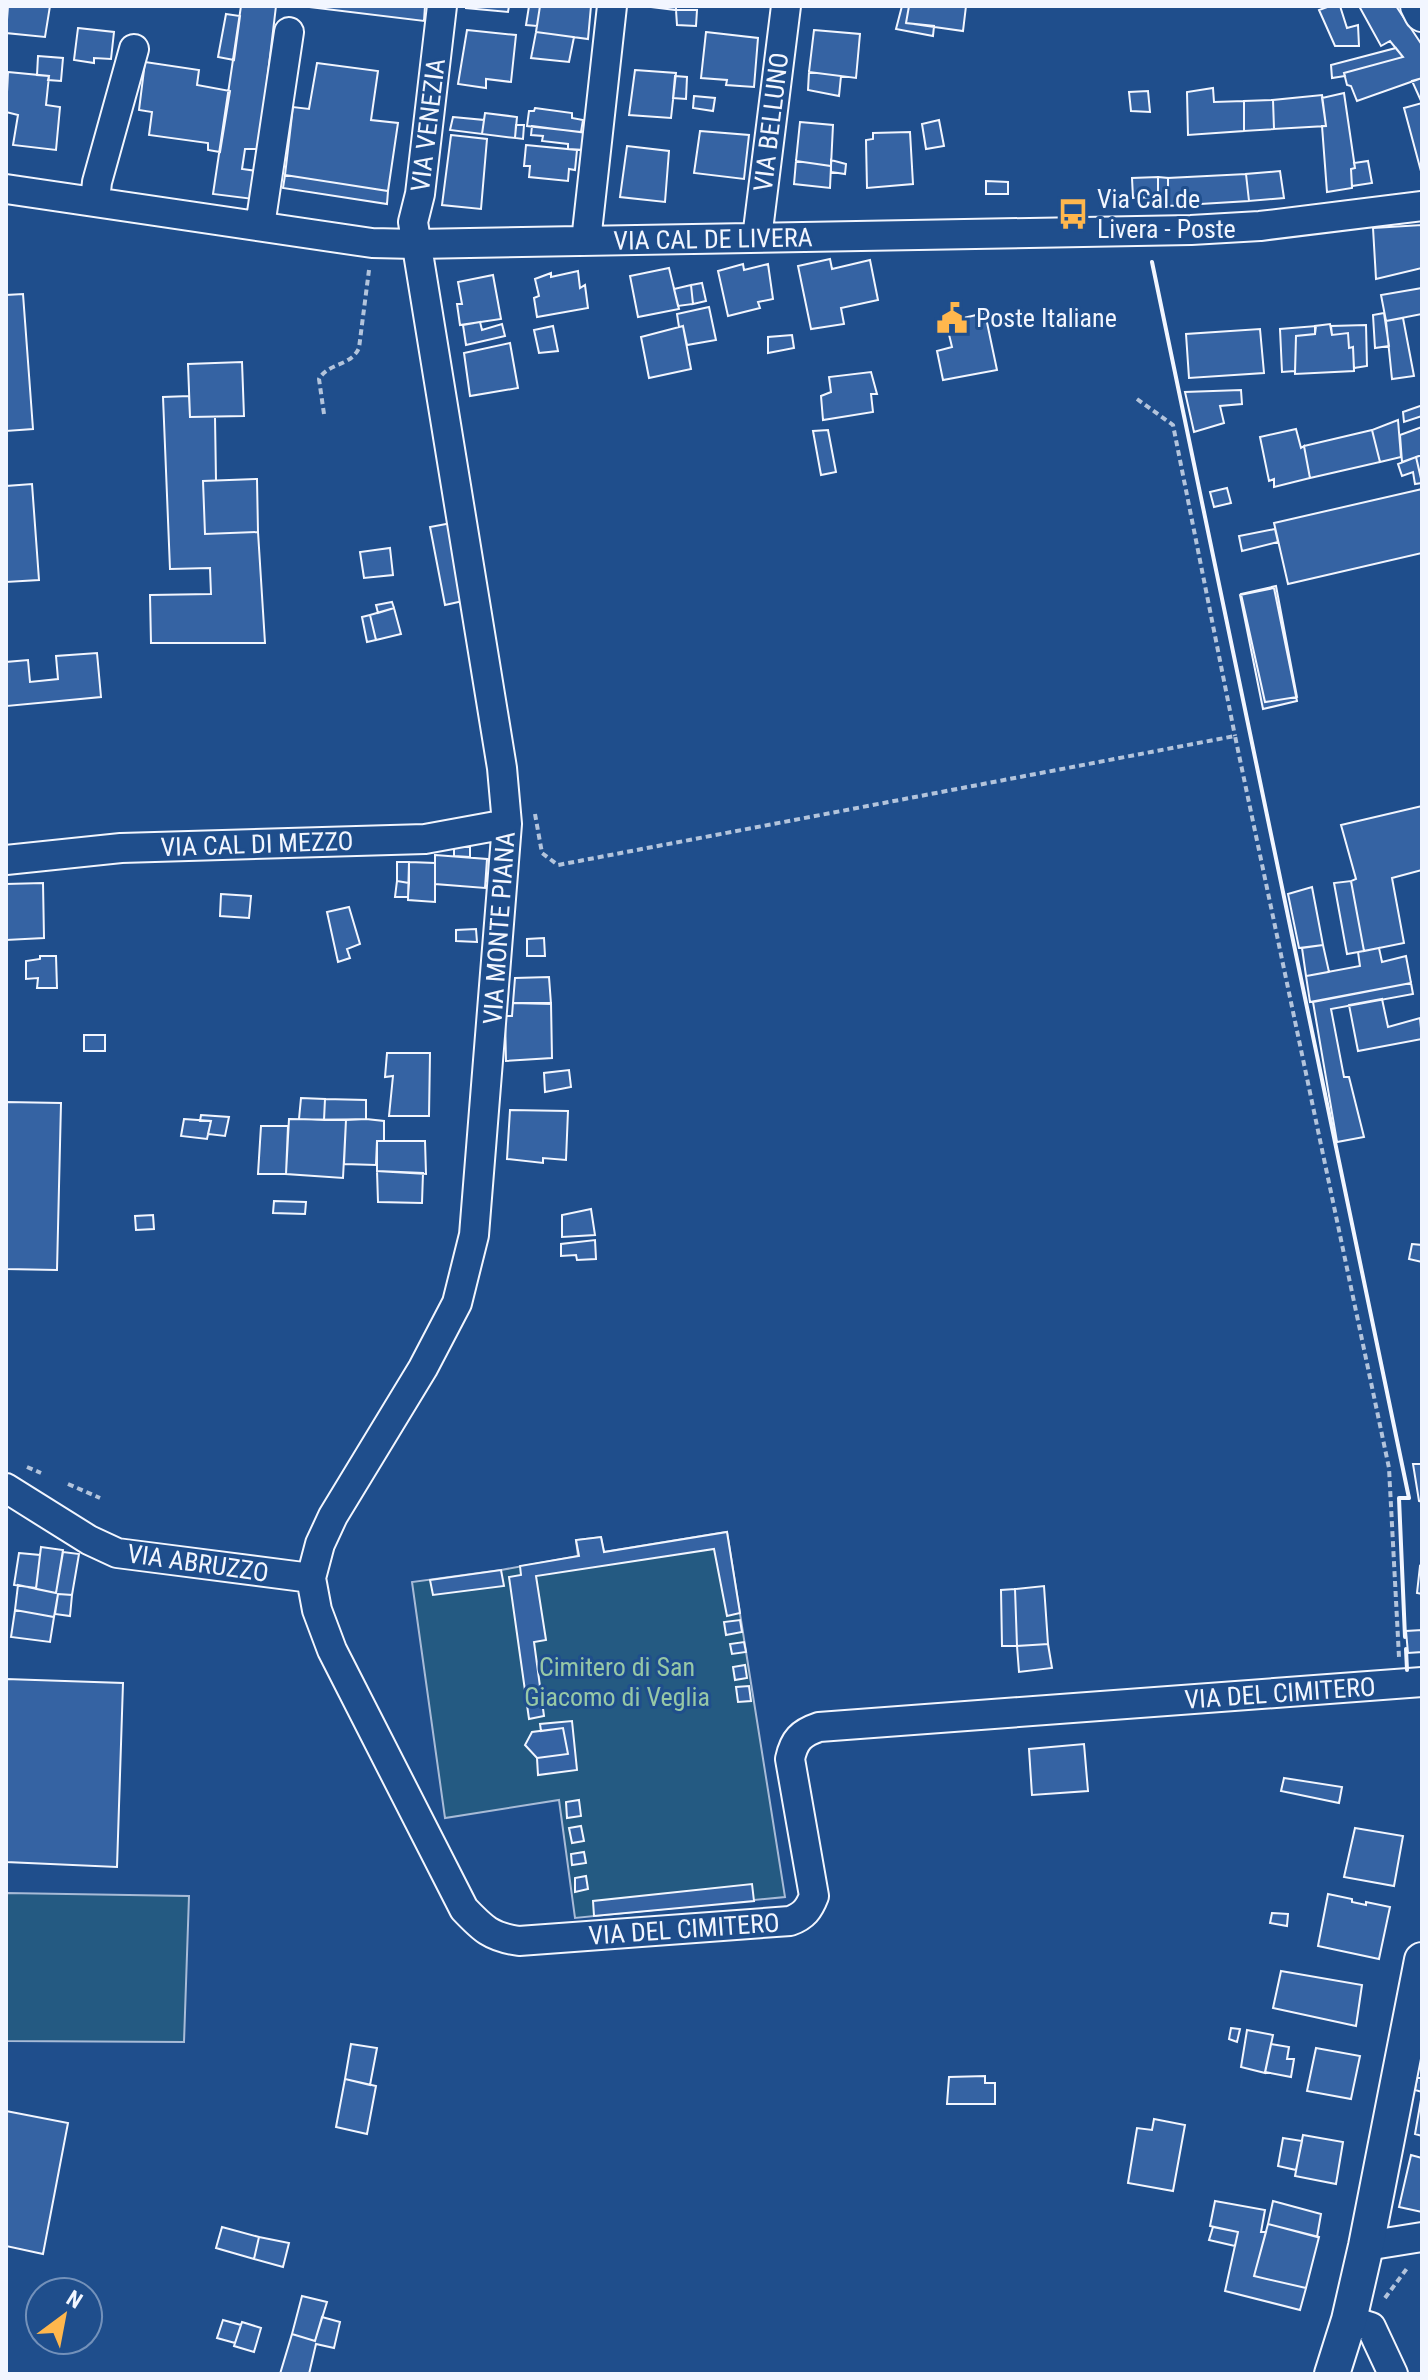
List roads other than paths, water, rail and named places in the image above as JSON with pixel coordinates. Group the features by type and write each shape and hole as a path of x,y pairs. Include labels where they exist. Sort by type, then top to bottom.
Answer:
{"main road":[{"path":"1418,6 1422,14"},
{"path":"1332,2374 1349,2320 1366,2246 1422,1960"}],"street":[{"name":"VIA VENEZIA","path":"416,244 413,222 420,194 442,6"},
{"path":"586,241 612,6"},
{"name":"VIA BELLUNO","path":"757,238 786,6"},
{"path":"260,226 289,32"},
{"path":"95,201 97,182 134,49"},
{"name":"VIA CAL DE LIVERA","path":"6,189 372,243 416,244 1191,230 1260,226 1422,206"},
{"name":"VIA MONTE PIANA","path":"311,1578 320,1544 333,1516 423,1368 457,1303 474,1235 507,824 502,768 416,244"},
{"name":"VIA CAL DI MEZZO","path":"6,860 121,848 425,839 507,824"},
{"name":"VIA ABRUZZO","path":"6,1488 89,1540 117,1553 311,1578"},
{"name":"VIA DEL CIMITERO","path":"311,1578 317,1610 332,1650 464,1909 479,1925 499,1938 519,1941 790,1921 802,1917 814,1896 790,1759 793,1744 805,1732 819,1727 1422,1682"},
{"path":"1366,2246 1422,2237"},
{"path":"1349,2320 1371,2327 1393,2374"}],"place":[{"name":"Via Cal de Livera - Poste","path":"1073,214"},
{"name":"Poste Italiane","path":"952,318"}],"park label":[{"name":"Cimitero di San Giacomo di Veglia","path":"617,1682"}]}
